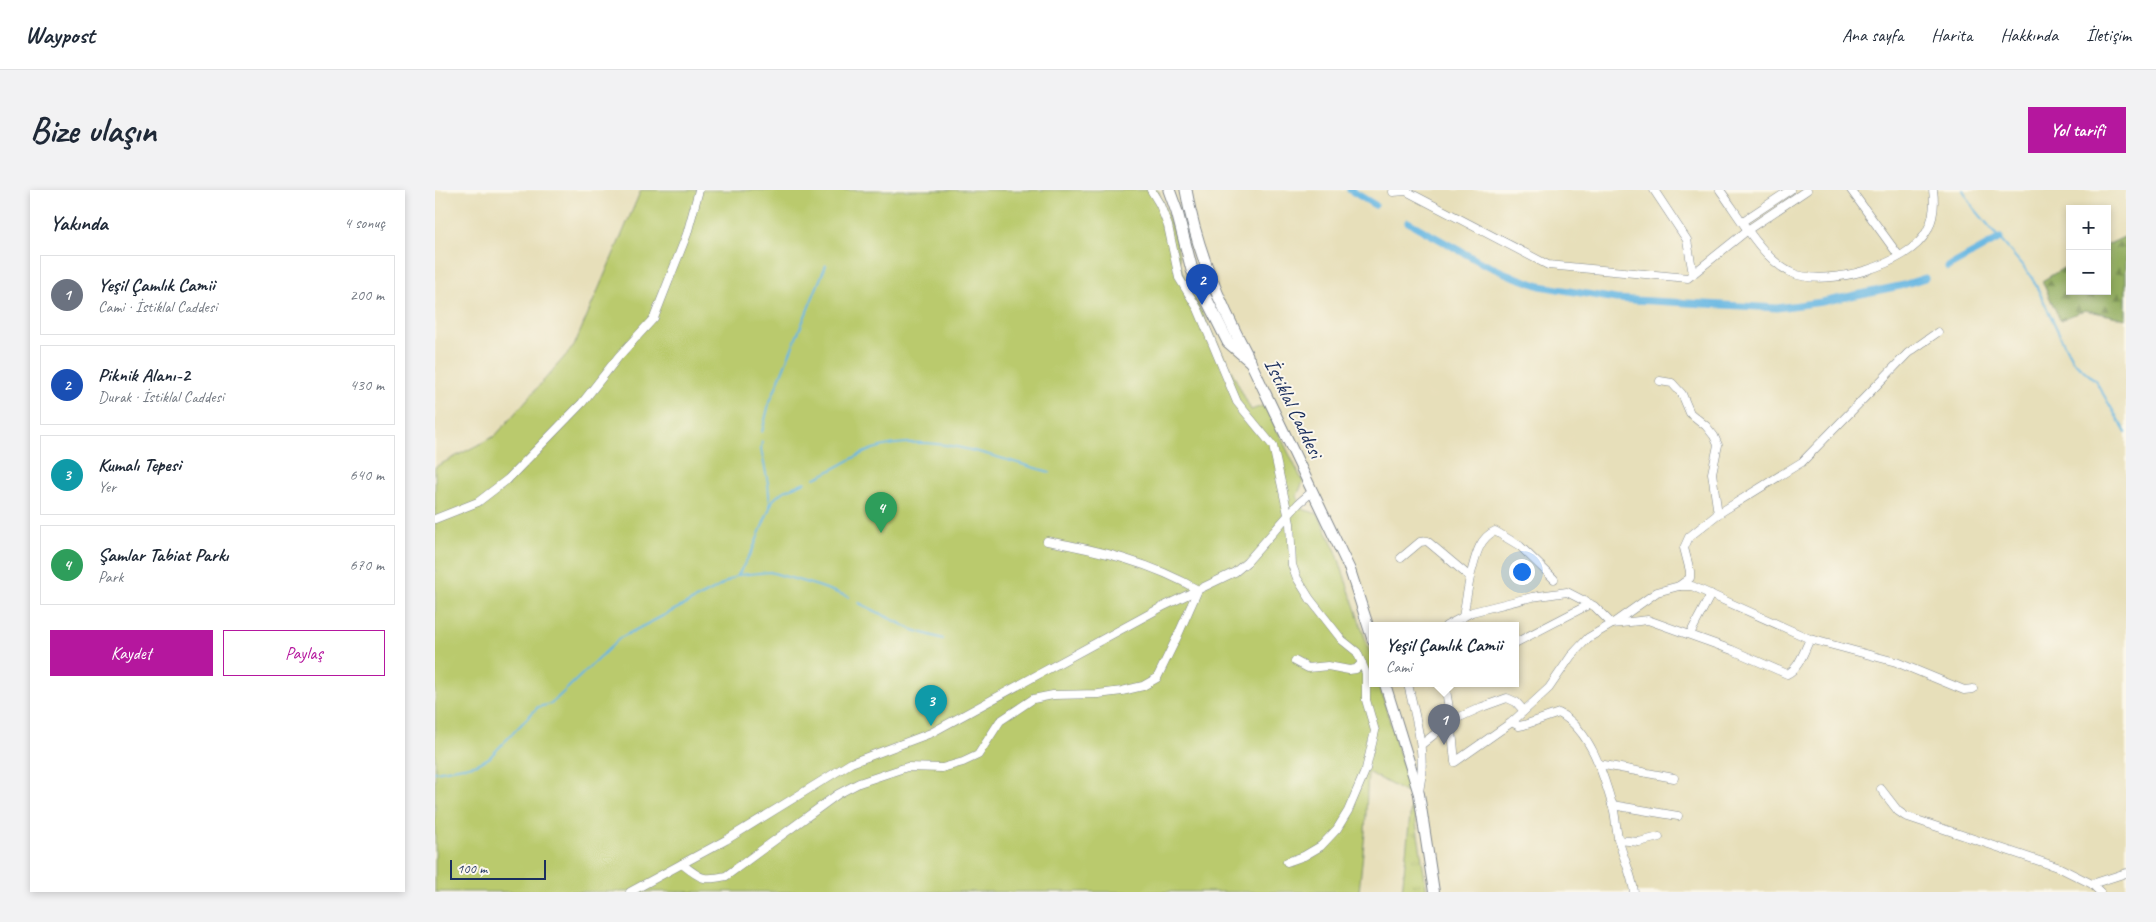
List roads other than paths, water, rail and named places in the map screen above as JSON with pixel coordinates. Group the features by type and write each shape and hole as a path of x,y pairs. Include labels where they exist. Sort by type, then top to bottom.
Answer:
{"main road":[{"path":"1169,190 1177,212 1192,270 1228,342 1250,361"},
{"name":"İstiklal Caddesi","path":"1186,190 1195,237 1207,270 1230,322 1350,570 1369,629"},
{"path":"1386,687 1419,794 1434,892"}],"street":[{"path":"435,518 478,502 508,479 582,402 619,356 654,318 687,234 699,190"},
{"path":"1151,190 1160,205 1168,226 1179,278 1198,309 1237,402 1273,446 1291,530 1292,565 1297,578 1332,628 1342,640 1357,652 1366,673 1366,700 1375,731 1365,768 1348,811 1337,828 1321,846 1304,856 1287,862"},
{"path":"1654,190 1687,240 1693,274"},
{"path":"1720,190 1774,260 1791,272 1806,278 1830,277 1870,270 1899,256 1913,246 1927,232 1933,214 1933,190"},
{"path":"1743,221 1789,190"},
{"path":"1393,192 1406,191 1548,265 1688,278 1749,229 1807,190"},
{"path":"1851,190 1899,256"},
{"path":"1679,586 1690,578 1684,548 1689,537 1718,514 1802,462 1908,353 1938,332"},
{"path":"1661,381 1672,383 1682,394 1690,413 1706,426 1718,445 1712,473 1718,514"},
{"path":"630,892 726,840 851,763 931,733 1162,607 1235,572 1247,562 1288,515 1313,491"},
{"path":"1463,618 1470,577 1480,546 1487,534 1495,531 1520,546 1554,579"},
{"path":"1047,541 1072,546 1152,569 1180,580 1198,590"},
{"path":"1401,558 1420,542 1427,541 1470,577"},
{"path":"1445,687 1455,762 1512,722 1549,688 1571,656 1588,638 1612,624 1657,592 1679,586 1692,586 1810,639 1896,662 1965,690 1973,689"},
{"path":"682,864 697,876 709,879 726,876 838,794 859,783 907,767 942,768 978,756 1000,721 1033,699 1053,695 1099,694 1143,686 1157,678 1179,635 1198,590"},
{"path":"1454,622 1472,612 1531,597 1567,592 1590,604 1612,624 1648,620 1733,650 1787,674 1796,667 1810,639"},
{"path":"1690,634 1711,594"},
{"path":"1519,641 1590,604"},
{"path":"1295,661 1308,668 1328,666 1349,670 1356,669 1362,663"},
{"path":"1409,687 1421,745 1423,776 1419,794"},
{"path":"1421,745 1451,721 1507,698 1517,702 1524,711"},
{"path":"1512,722 1519,726 1524,726 1559,713 1582,733 1599,764 1612,805 1618,840 1633,881 1634,892"},
{"path":"1599,764 1674,778"},
{"path":"1881,789 1898,811 1905,816 2044,862 2092,884 2100,892"},
{"path":"1612,805 1678,816"},
{"path":"1618,840 1639,842 1659,838"},
{"path":"2092,884 2126,873"}],"waterway":[{"path":"1350,190 1375,205"},
{"path":"1963,190 1973,207 2032,277 2073,361 2095,380 2126,433"},
{"path":"1408,222 1482,263 1512,276 1540,286 1616,299 1777,308 1822,302 1900,286 1925,278"},
{"path":"1948,267 2000,238"},
{"path":"762,432 769,404 826,265"},
{"path":"762,442 761,449 768,483 770,506"},
{"path":"815,478 873,449 895,444 917,443 940,444 962,448 1050,472"},
{"path":"435,772 474,765 489,758 538,707 551,704 620,638 738,575 753,549 773,500 782,492 805,482"},
{"path":"738,575 770,572 849,597"},
{"path":"859,603 913,630 943,639"}],"place":[{"name":"Piknik Alanı-2","path":"1202,305"},
{"name":"Şamlar Tabiat Parkı","path":"881,533"},
{"name":"Kumalı Tepesi","path":"931,726"},
{"name":"Yeşil Çamlık Camii","path":"1444,745"}]}
